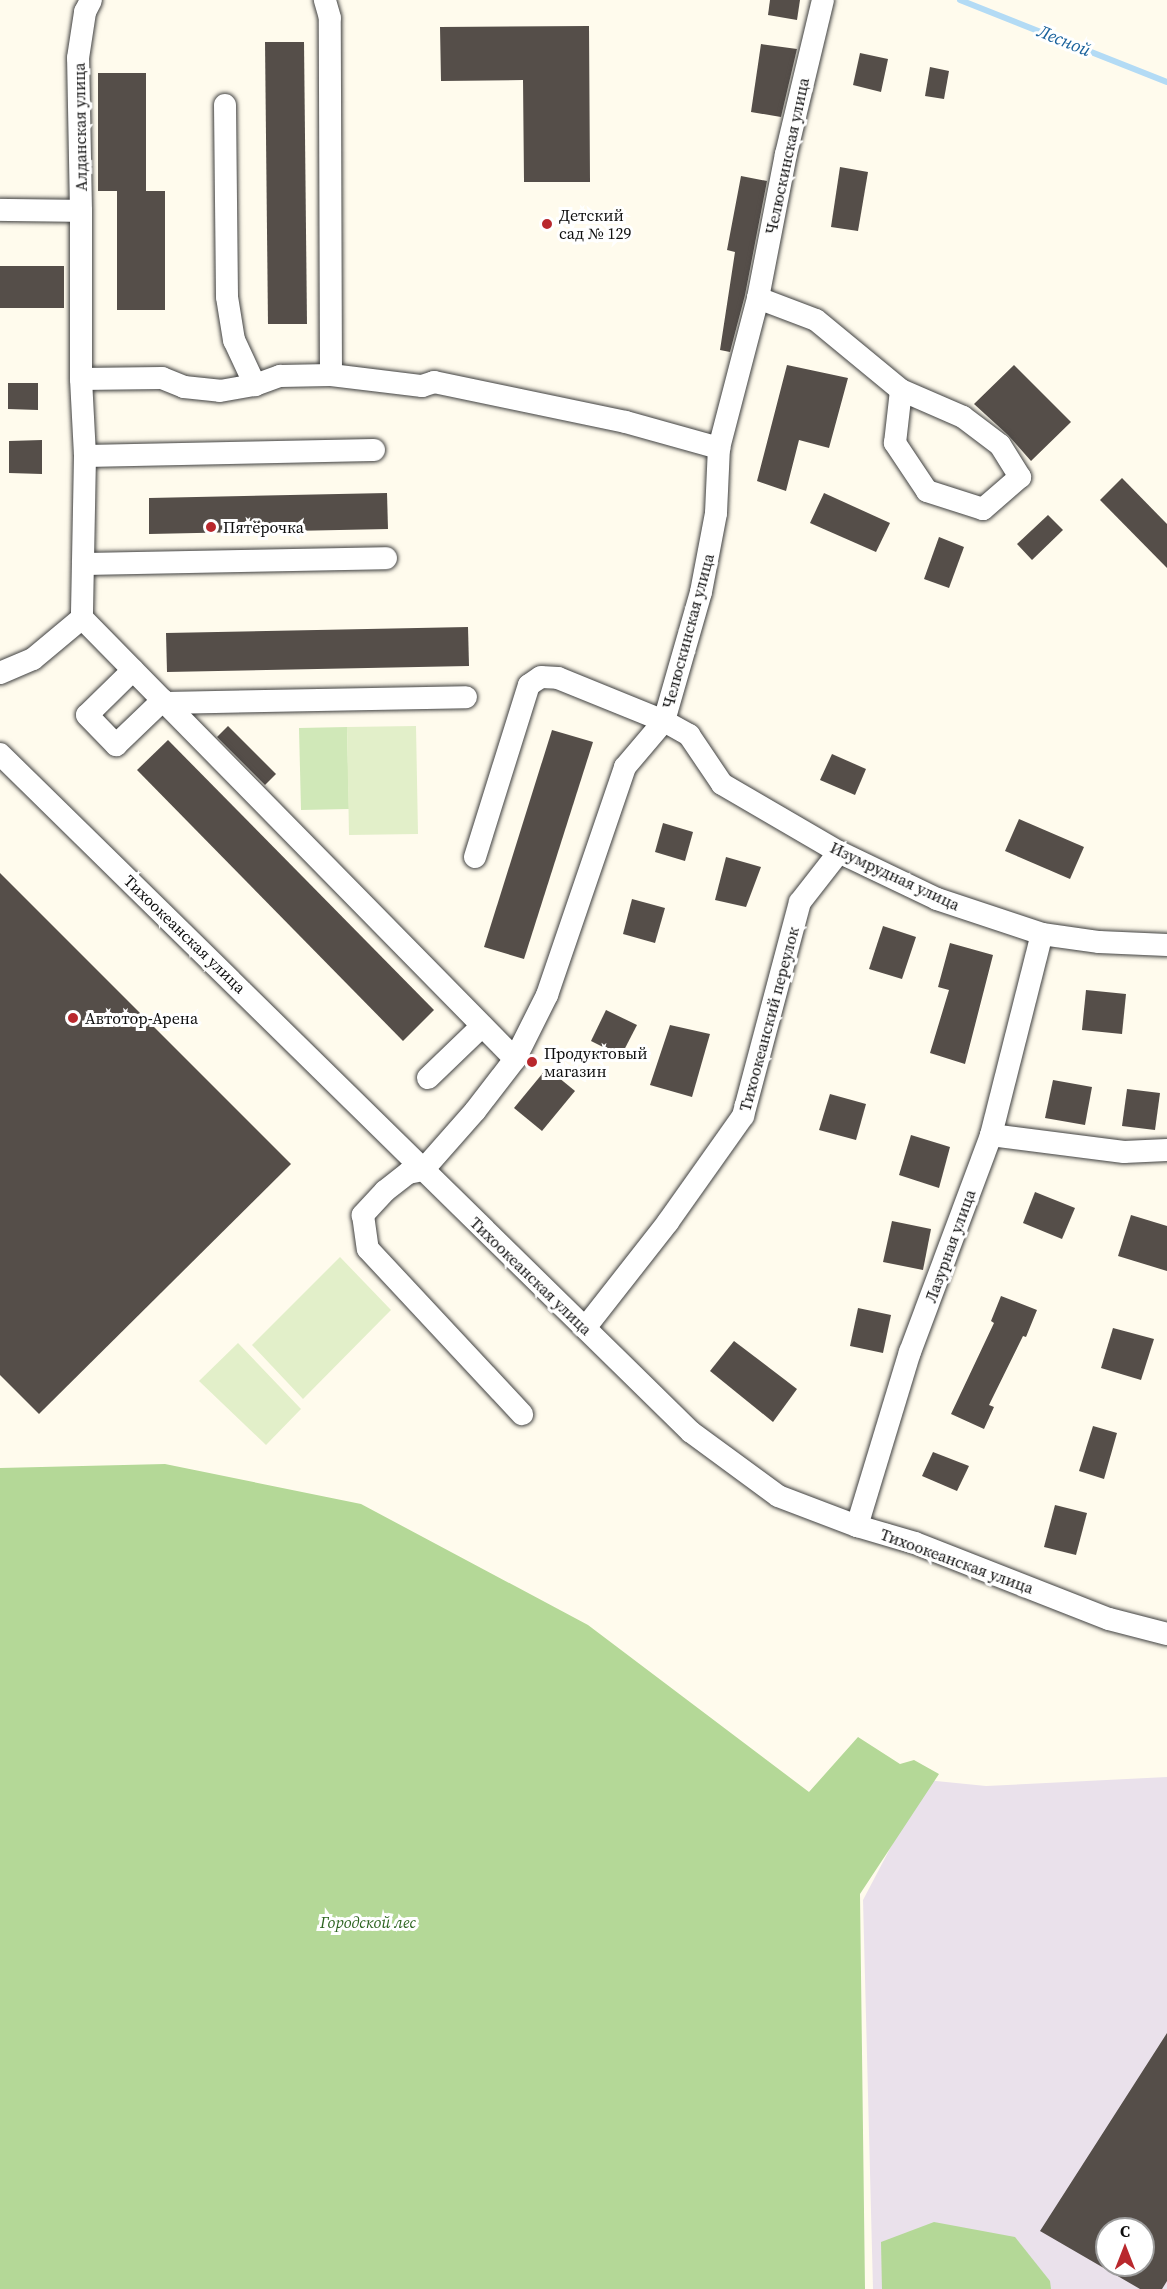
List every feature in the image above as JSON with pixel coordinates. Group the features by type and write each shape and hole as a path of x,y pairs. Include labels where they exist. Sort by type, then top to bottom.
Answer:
{"street":[{"name":"Алданская улица","path":"0,210 81,211 78,58 86,12 91,0"},
{"path":"326,0 330,18 331,375"},
{"name":"Челюскинская улица","path":"423,1170 475,1111 515,1059 548,994 625,767 664,721 701,592 716,513 719,448 758,298 786,154 823,0"},
{"path":"225,105 227,297 234,340 255,385"},
{"path":"81,211 81,379 85,456 82,618 515,1059"},
{"path":"758,298 816,320 901,390 963,417 1000,445 1020,477 983,508 927,491 895,443 901,390"},
{"path":"81,379 162,378 184,387 220,391 255,385 280,376 331,375 422,386 434,382 626,422 719,448"},
{"path":"85,456 374,450"},
{"path":"83,564 386,558"},
{"path":"0,674 33,659 82,618"},
{"path":"133,670 87,716 116,745 164,701 466,697"},
{"name":"Изумрудная улица","path":"475,857 529,685 541,677 558,678 664,721 689,735 722,783 839,852 937,899 1042,934 1099,942 1167,945"},
{"name":"Тихоокеанская улица","path":"0,754 691,1432 778,1496 857,1526 915,1543 1109,1619 1167,1634"},
{"name":"Тихоокеанский переулок","path":"585,1328 668,1221 743,1116 800,902 839,852"},
{"name":"Лазурная улица","path":"857,1526 910,1352 991,1135 1042,934"},
{"path":"428,1078 482,1026"},
{"path":"991,1135 1125,1152 1167,1150"},
{"path":"423,1170 408,1173 385,1191 363,1215 368,1249 522,1413"}],"shaded area":[{"path":"1167,1777 1167,2289 873,2289 863,1900 926,1780 986,1786"}],"green space":[{"path":"416,726 418,834 349,835 347,727"},
{"path":"347,727 349,809 301,810 299,728"},
{"path":"340,1257 391,1310 303,1399 252,1345"},
{"path":"238,1343 301,1409 266,1445 199,1381"},
{"name":"Городской лес","path":"165,1464 361,1504 588,1625 809,1792 858,1737 900,1764 914,1760 939,1774 860,1894 865,2289 0,2289 0,1468"},
{"path":"934,2222 1015,2237 1050,2281 1051,2289 882,2289 881,2242"}],"building":[{"path":"770,0 800,0 797,20 768,15"},
{"path":"589,26 590,182 524,182 523,80 441,81 440,27"},
{"path":"265,42 304,42 307,324 268,324"},
{"path":"761,44 797,49 781,117 751,112"},
{"path":"860,53 888,59 881,92 853,85"},
{"path":"930,67 949,71 944,99 925,96"},
{"path":"98,73 146,73 146,191 165,191 165,310 117,310 117,191 98,191"},
{"path":"840,167 868,172 858,231 831,227"},
{"path":"741,176 767,181 745,295 730,352 720,350 735,252 727,250"},
{"path":"0,266 64,266 64,308 0,308"},
{"path":"787,365 848,378 829,448 799,440 786,491 757,481"},
{"path":"1014,365 1071,422 1031,461 1008,435 974,404"},
{"path":"8,383 38,383 38,410 8,409"},
{"path":"42,440 42,474 9,473 9,441"},
{"path":"1122,478 1167,524 1167,568 1100,500"},
{"path":"387,493 388,529 149,534 149,498"},
{"path":"824,493 890,523 876,552 810,523"},
{"path":"1048,515 1063,530 1032,560 1017,544"},
{"path":"939,537 964,547 949,588 924,579"},
{"path":"468,627 469,666 167,672 166,633"},
{"path":"228,726 276,774 265,785 217,737"},
{"path":"552,730 593,742 524,959 484,947"},
{"path":"168,740 434,1010 403,1041 137,770"},
{"path":"832,754 866,769 855,795 820,780"},
{"path":"1019,819 1084,847 1070,879 1005,851"},
{"path":"663,823 693,832 685,861 655,852"},
{"path":"726,857 761,867 746,907 715,900"},
{"name":"Автотор-Арена","path":"0,873 291,1164 39,1414 0,1375"},
{"path":"632,899 665,908 655,943 623,934"},
{"path":"883,926 916,937 902,979 869,969"},
{"path":"950,943 993,955 965,1064 930,1053 949,990 938,987"},
{"path":"1086,990 1126,994 1122,1034 1082,1030"},
{"path":"606,1010 637,1025 621,1056 591,1041"},
{"path":"670,1025 710,1034 692,1097 650,1085"},
{"path":"547,1068 575,1091 542,1131 514,1108"},
{"path":"1053,1080 1092,1087 1085,1125 1045,1118"},
{"path":"1127,1089 1160,1093 1155,1130 1122,1126"},
{"path":"830,1094 866,1104 856,1140 819,1130"},
{"path":"911,1135 950,1147 939,1188 899,1175"},
{"path":"1035,1192 1075,1208 1062,1239 1023,1223"},
{"path":"1131,1215 1167,1226 1167,1271 1118,1256"},
{"path":"892,1221 931,1229 923,1270 883,1262"},
{"path":"1001,1296 1037,1310 1026,1337 1023,1336 989,1405 994,1407 984,1429 951,1414 994,1323 991,1321"},
{"path":"858,1308 891,1315 883,1353 850,1346"},
{"path":"1113,1328 1154,1339 1141,1380 1101,1368"},
{"path":"734,1341 797,1389 773,1422 710,1371"},
{"path":"1093,1426 1117,1433 1104,1479 1079,1471"},
{"path":"933,1452 969,1466 957,1491 922,1476"},
{"path":"1055,1505 1087,1513 1076,1555 1044,1547"},
{"path":"1167,2033 1167,2281 1162,2289 1140,2289 1119,2277 1155,2277 1155,2217 1095,2217 1095,2263 1040,2231"}],"waterway":[{"name":"Лесной","path":"960,0 1167,82"}],"place":[{"name":"Детский сад № 129","path":"547,224"},
{"name":"Пятёрочка","path":"211,527"},
{"name":"Автотор-Арена","path":"73,1018"},
{"name":"Продуктовый магазин","path":"532,1062"}]}
